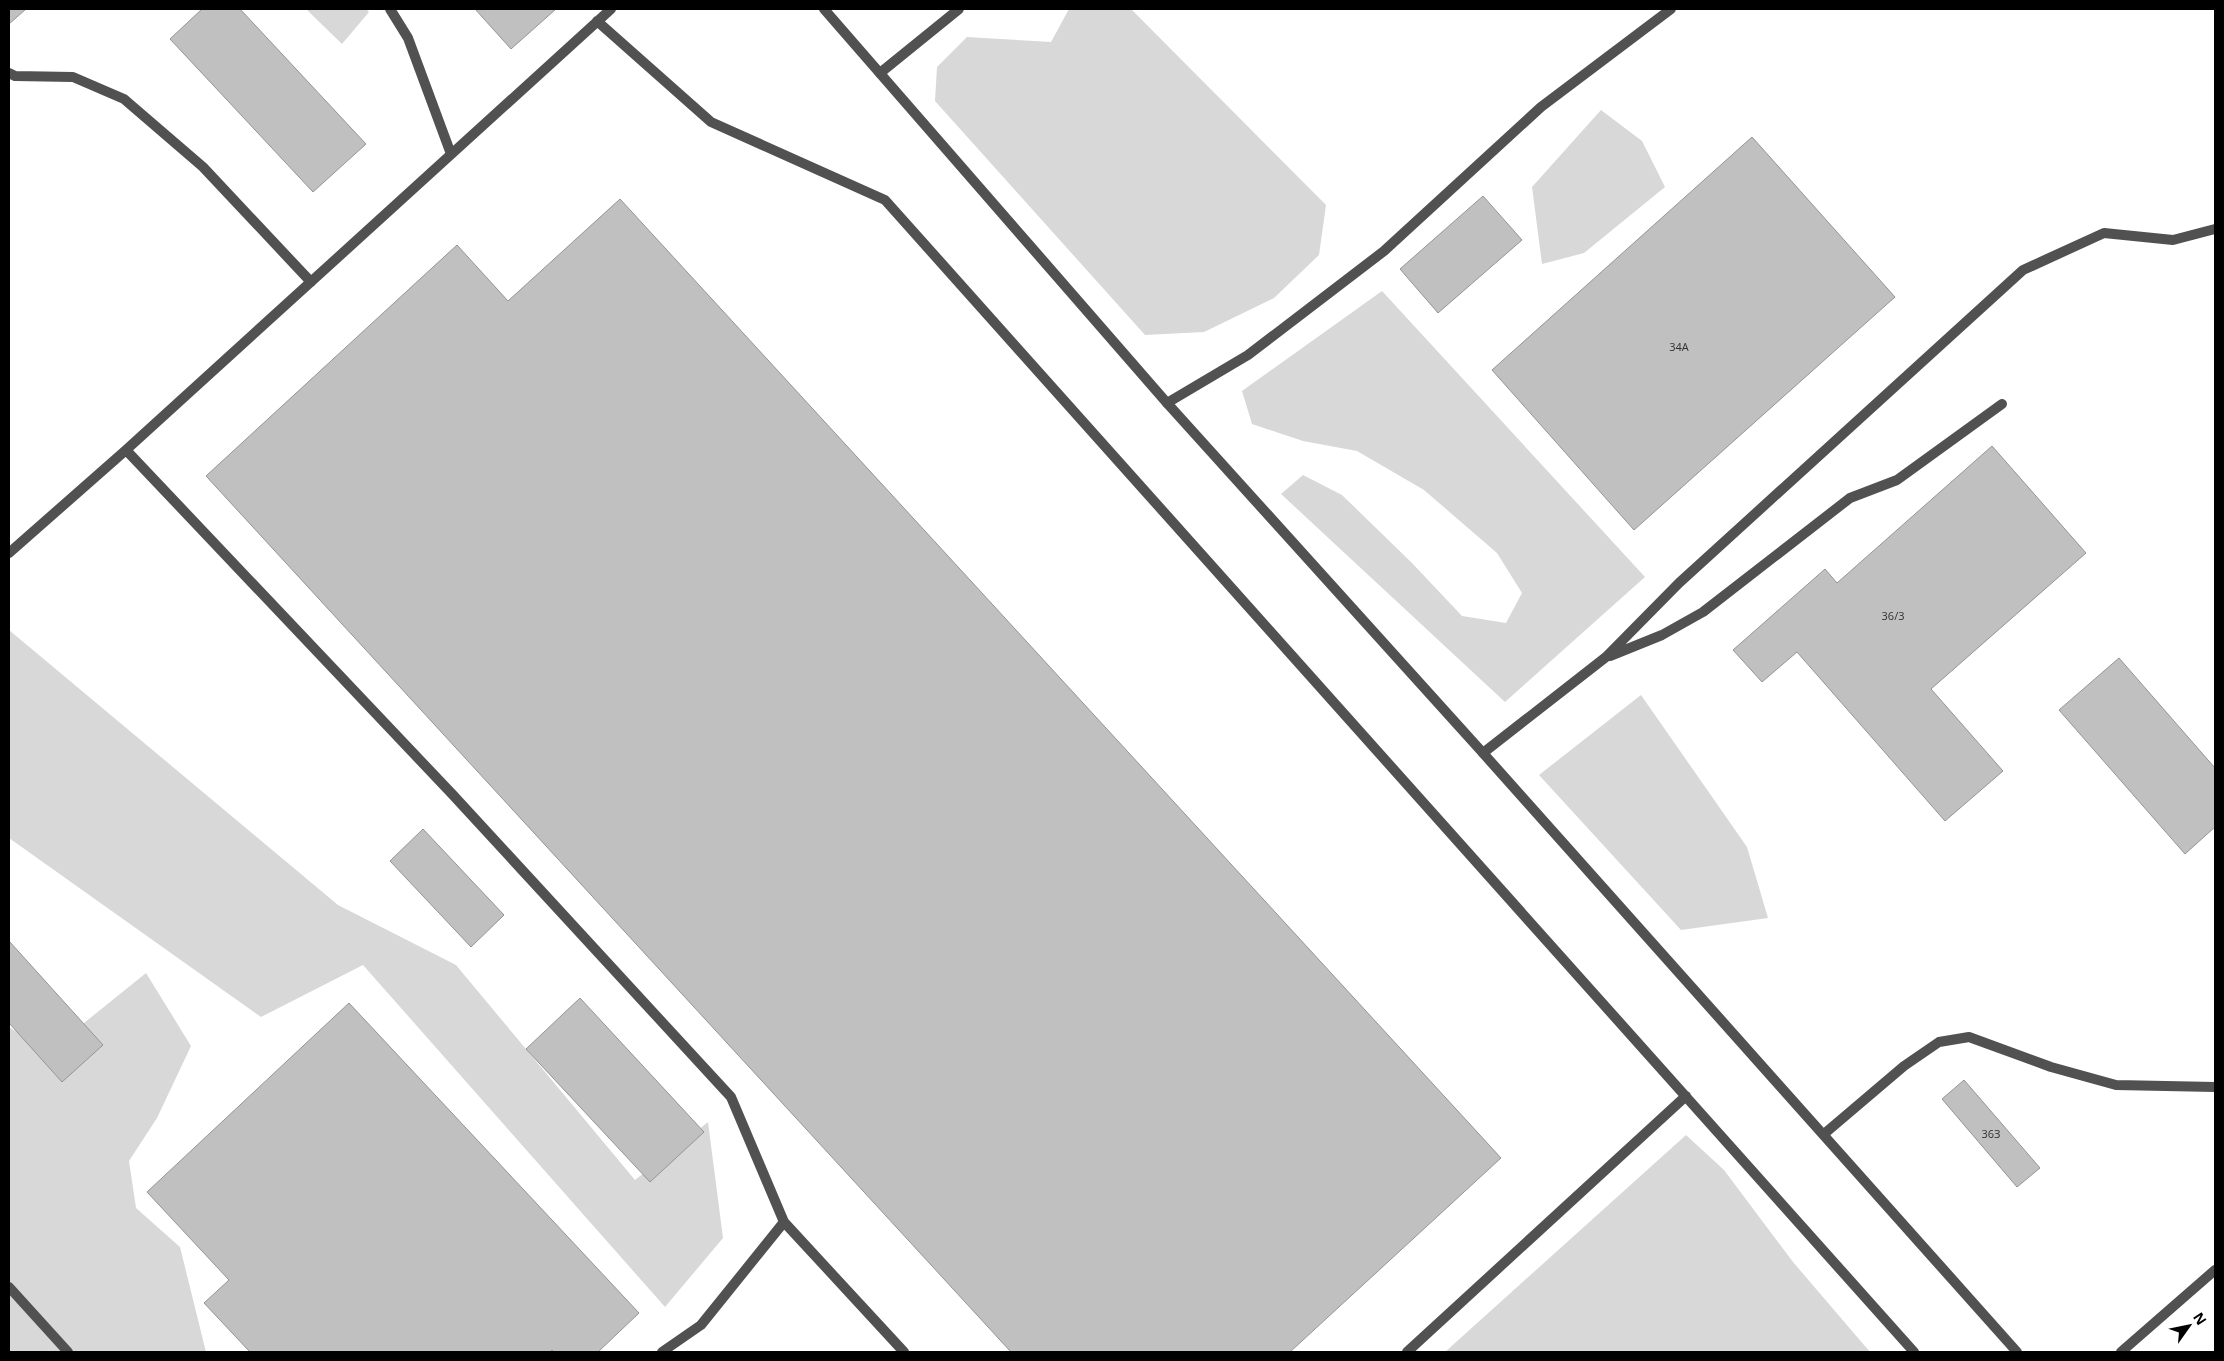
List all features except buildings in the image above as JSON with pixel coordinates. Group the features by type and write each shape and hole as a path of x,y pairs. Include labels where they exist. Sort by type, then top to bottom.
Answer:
{"street":[{"path":"390,9 408,38 451,154"},
{"path":"9,553 126,450 611,9"},
{"path":"824,9 1166,403 1483,753 2018,1352"},
{"path":"880,73 959,9"},
{"path":"1166,403 1248,356 1384,251 1540,107 1671,9"},
{"path":"597,21 711,122 886,200 1914,1352"},
{"path":"9,73 15,76 73,77 124,98 203,166 311,282"},
{"path":"1483,753 1606,657 1686,577 2024,270 2104,233 2173,240 2215,229"},
{"path":"1606,657 1662,635 1703,612 1850,498 1897,480 2002,404"},
{"path":"126,450 453,795 732,1097 784,1222 904,1352"},
{"path":"1824,1134 1904,1066 1939,1042 1969,1037 2050,1067 2116,1085 2215,1087"},
{"path":"1407,1352 1686,1096"},
{"path":"662,1352 701,1325 784,1222"},
{"path":"2121,1352 2215,1270"},
{"path":"9,1287 68,1352"}],"shaded area":[{"path":"306,9 366,9 369,12 342,44"},
{"path":"1069,9 1131,9 1326,205 1319,255 1274,298 1204,332 1145,335 935,101 937,67 967,37 1051,42"},
{"path":"1601,110 1642,141 1665,187 1584,253 1542,264 1532,187"},
{"path":"1382,291 1645,577 1505,702 1281,494 1303,475 1342,495 1412,563 1462,616 1506,623 1522,593 1497,553 1424,490 1357,451 1303,441 1252,424 1242,391"},
{"path":"9,630 338,905 456,965 635,1180 708,1122 723,1238 665,1307 363,965 261,1017 9,838"},
{"path":"1641,695 1747,847 1768,918 1681,930 1539,775"},
{"path":"146,973 191,1046 157,1118 129,1161 136,1208 180,1247 206,1352 9,1352 9,1027 48,1052"},
{"path":"1686,1135 1724,1170 1793,1262 1870,1352 1445,1352"}]}
